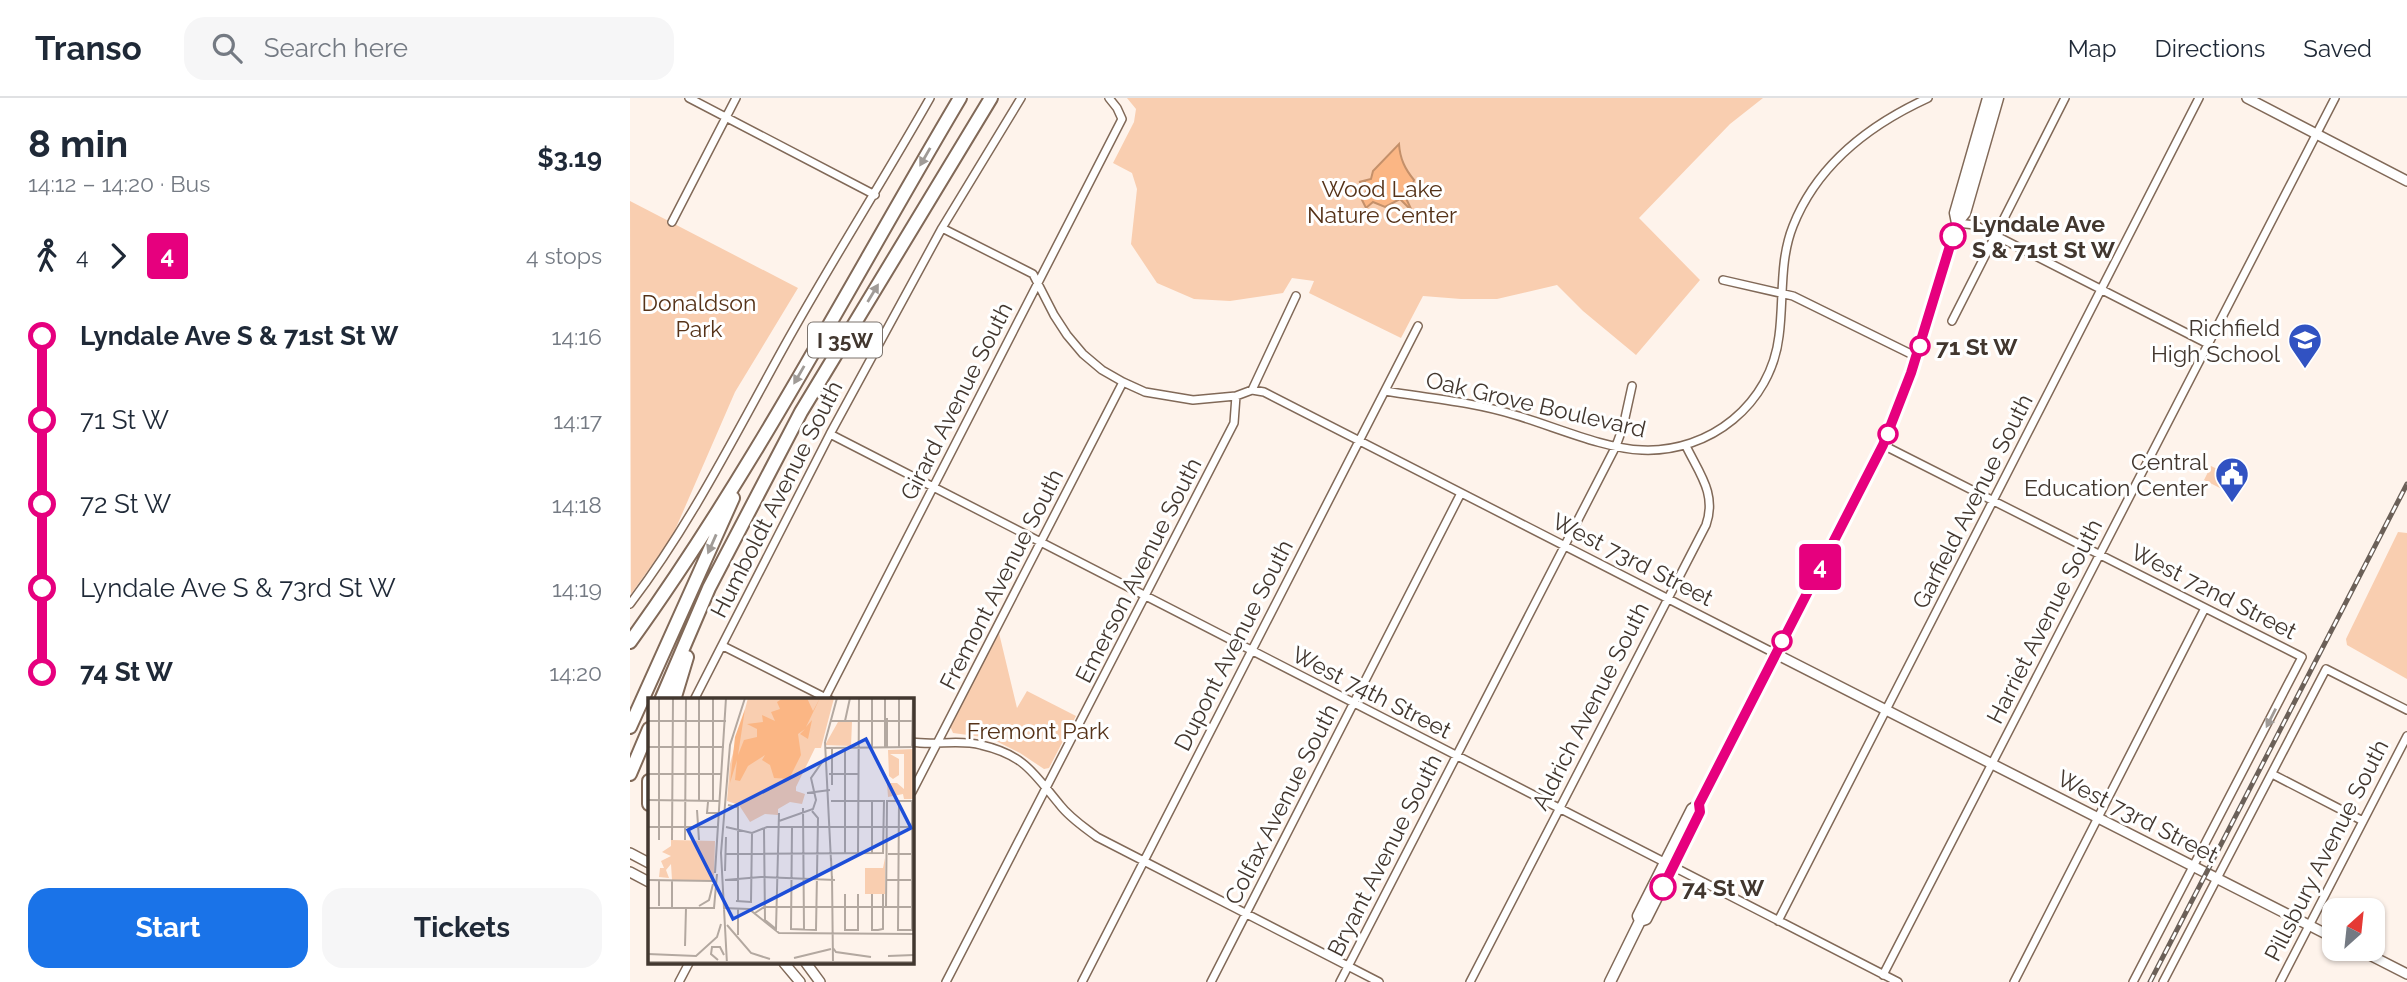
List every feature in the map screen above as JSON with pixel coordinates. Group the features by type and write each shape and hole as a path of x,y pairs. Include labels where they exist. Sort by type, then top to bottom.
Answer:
{"highway":[{"name":"I 35W","path":"630,727 750,459 960,98"},
{"name":"I 35W","path":"662,698 709,588 801,412 991,98"},
{"path":"630,642 657,605 750,459"},
{"path":"675,698 709,588"},
{"path":"630,774 648,731"}],"main road":[{"path":"1957,223 1955,213 1988,98"},
{"path":"1610,982 1640,921 1638,916 1700,812 1699,804 1883,445 1917,357 1957,223 1965,213 1998,98"}],"street":[{"path":"690,98 875,194"},
{"path":"672,222 736,98"},
{"path":"630,603 676,539 787,341 929,98"},
{"name":"Humboldt Avenue South","path":"695,698 830,434 942,228 1021,98"},
{"name":"Girard Avenue South","path":"827,698 1122,119 1109,98"},
{"name":"Oak Grove Boulevard","path":"1385,391 1514,414 1616,446 1640,450 1686,446 1725,428 1741,414 1754,397 1773,360 1779,339 1785,253 1792,228 1815,183 1850,145 1928,98"},
{"path":"1952,321 2065,98"},
{"name":"Garfield Avenue South","path":"1778,921 2199,98"},
{"path":"2247,98 2407,181"},
{"name":"Harriet Avenue South","path":"1883,975 2334,98"},
{"path":"1957,223 1975,225 2208,344"},
{"path":"942,228 1033,274 1067,335 1083,354 1102,370 1145,392 1169,397 1193,400 1236,396 1252,390 1296,296"},
{"path":"1723,280 1793,296 1917,357"},
{"name":"Dupont Avenue South","path":"1082,982 1418,326"},
{"name":"Fremont Avenue South","path":"914,788 1123,382"},
{"name":"Bryant Avenue South","path":"1340,982 1616,446 1632,386"},
{"name":"West 73rd Street","path":"1252,390 1264,392 2322,932"},
{"name":"Emerson Avenue South","path":"946,982 1234,423 1236,396"},
{"name":"West 74th Street","path":"830,434 1898,982"},
{"name":"West 72nd Street","path":"1883,445 2302,657 2194,866"},
{"name":"Aldrich Avenue South","path":"1470,982 1709,515 1710,494 1686,446"},
{"name":"Colfax Avenue South","path":"1211,982 1461,493"},
{"path":"2014,982 2205,608"},
{"path":"723,646 824,698"},
{"path":"2163,982 2326,669 2407,710"},
{"name":"Pillsbury Avenue South","path":"2280,982 2407,736"},
{"path":"914,742 964,742 1000,751 1032,770 1061,807 1078,823 1116,849 1380,982"},
{"path":"2272,774 2363,821"},
{"path":"631,854 648,862"},
{"path":"2133,982 2194,866"},
{"path":"630,872 648,881"},
{"path":"2381,961 2407,975"},
{"path":"679,982 688,964"},
{"path":"785,964 800,982"},
{"path":"807,964 820,982"}],"green space":[{"name":"Wood Lake Nature Center","path":"1127,98 1763,98 1730,124 1639,218 1700,280 1636,355 1583,311 1557,285 1497,299 1423,296 1401,338 1309,293 1314,281 1292,278 1283,293 1230,301 1194,299 1157,283 1131,244 1137,189 1132,173 1113,163 1134,122 1136,109"},
{"name":"Donaldson Park","path":"630,201 798,288 735,392 672,537 631,594"},
{"path":"2211,466 2236,478 2228,492 2204,480"},
{"path":"2398,532 2407,533 2407,679 2347,645 2346,639"},
{"name":"Fremont Park","path":"999,633 1017,708 1027,691 1076,716 1049,768 1044,769 990,738 953,733 950,726"}],"shaded area":[{"path":"1399,144 1400,154 1414,180 1411,193 1404,194 1412,211 1400,199 1385,207 1373,202 1366,208 1362,200 1367,189 1365,182 1359,182 1371,179 1373,171"}],"railway":[{"path":"2150,982 2407,484"}],"bus line":[{"name":"4","path":"1663,887 1700,812 1699,804 1883,445 1911,373 1953,236"}],"place":[{"name":"Lyndale Ave S & 71st St W","path":"1953,236"},
{"name":"71 St W","path":"1920,346"},
{"name":"Richfield High School","path":"2305,370"},
{"name":"Central Education Center","path":"2232,504"},
{"name":"74 St W","path":"1663,887"}]}
